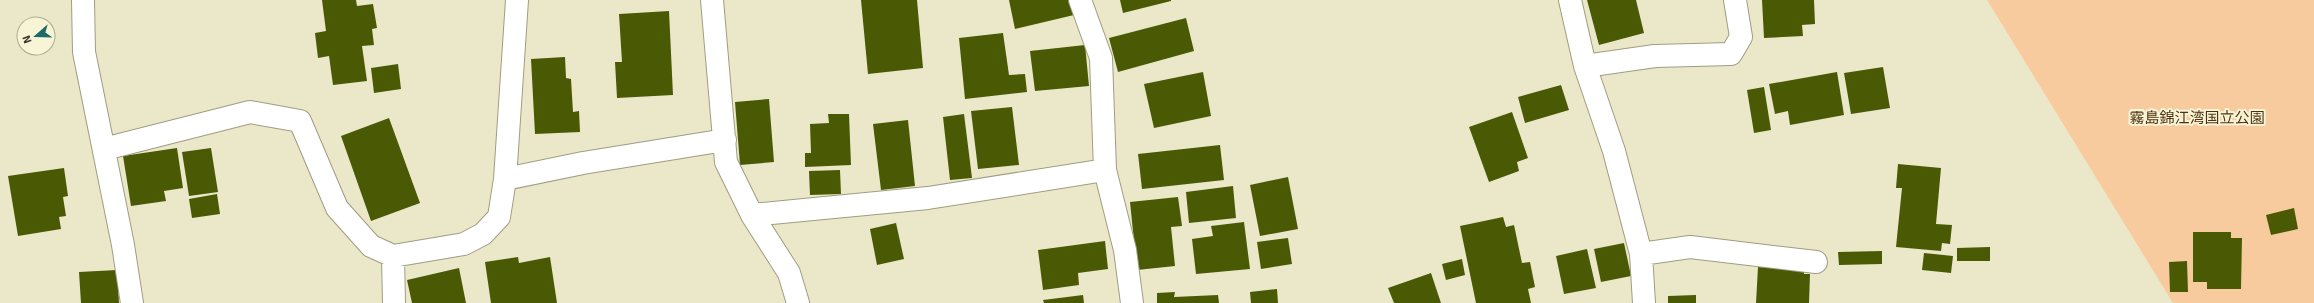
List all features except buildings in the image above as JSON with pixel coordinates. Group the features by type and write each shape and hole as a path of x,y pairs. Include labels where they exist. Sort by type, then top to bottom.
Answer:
{"street":[{"path":"83,0 84,52 104,149 132,303"},
{"path":"104,149 250,112 300,121 337,208 371,246 393,256 464,244 483,234 499,217 505,179 517,0"},
{"path":"712,0 726,162 752,214 789,273 798,303"},
{"path":"1080,0 1101,58 1105,170 1125,250 1132,303"},
{"path":"1570,0 1585,66 1614,151 1641,254 1644,303"},
{"path":"1585,66 1655,56 1731,54 1741,37 1735,0"},
{"path":"505,179 583,162 725,140"},
{"path":"752,214 928,198 1105,170"},
{"path":"1641,254 1690,247 1816,262"},
{"path":"393,256 394,303"}],"green space":[{"name":"霧島錦江湾国立公園","path":"1987,0 2314,0 2314,303 2173,303"}]}
